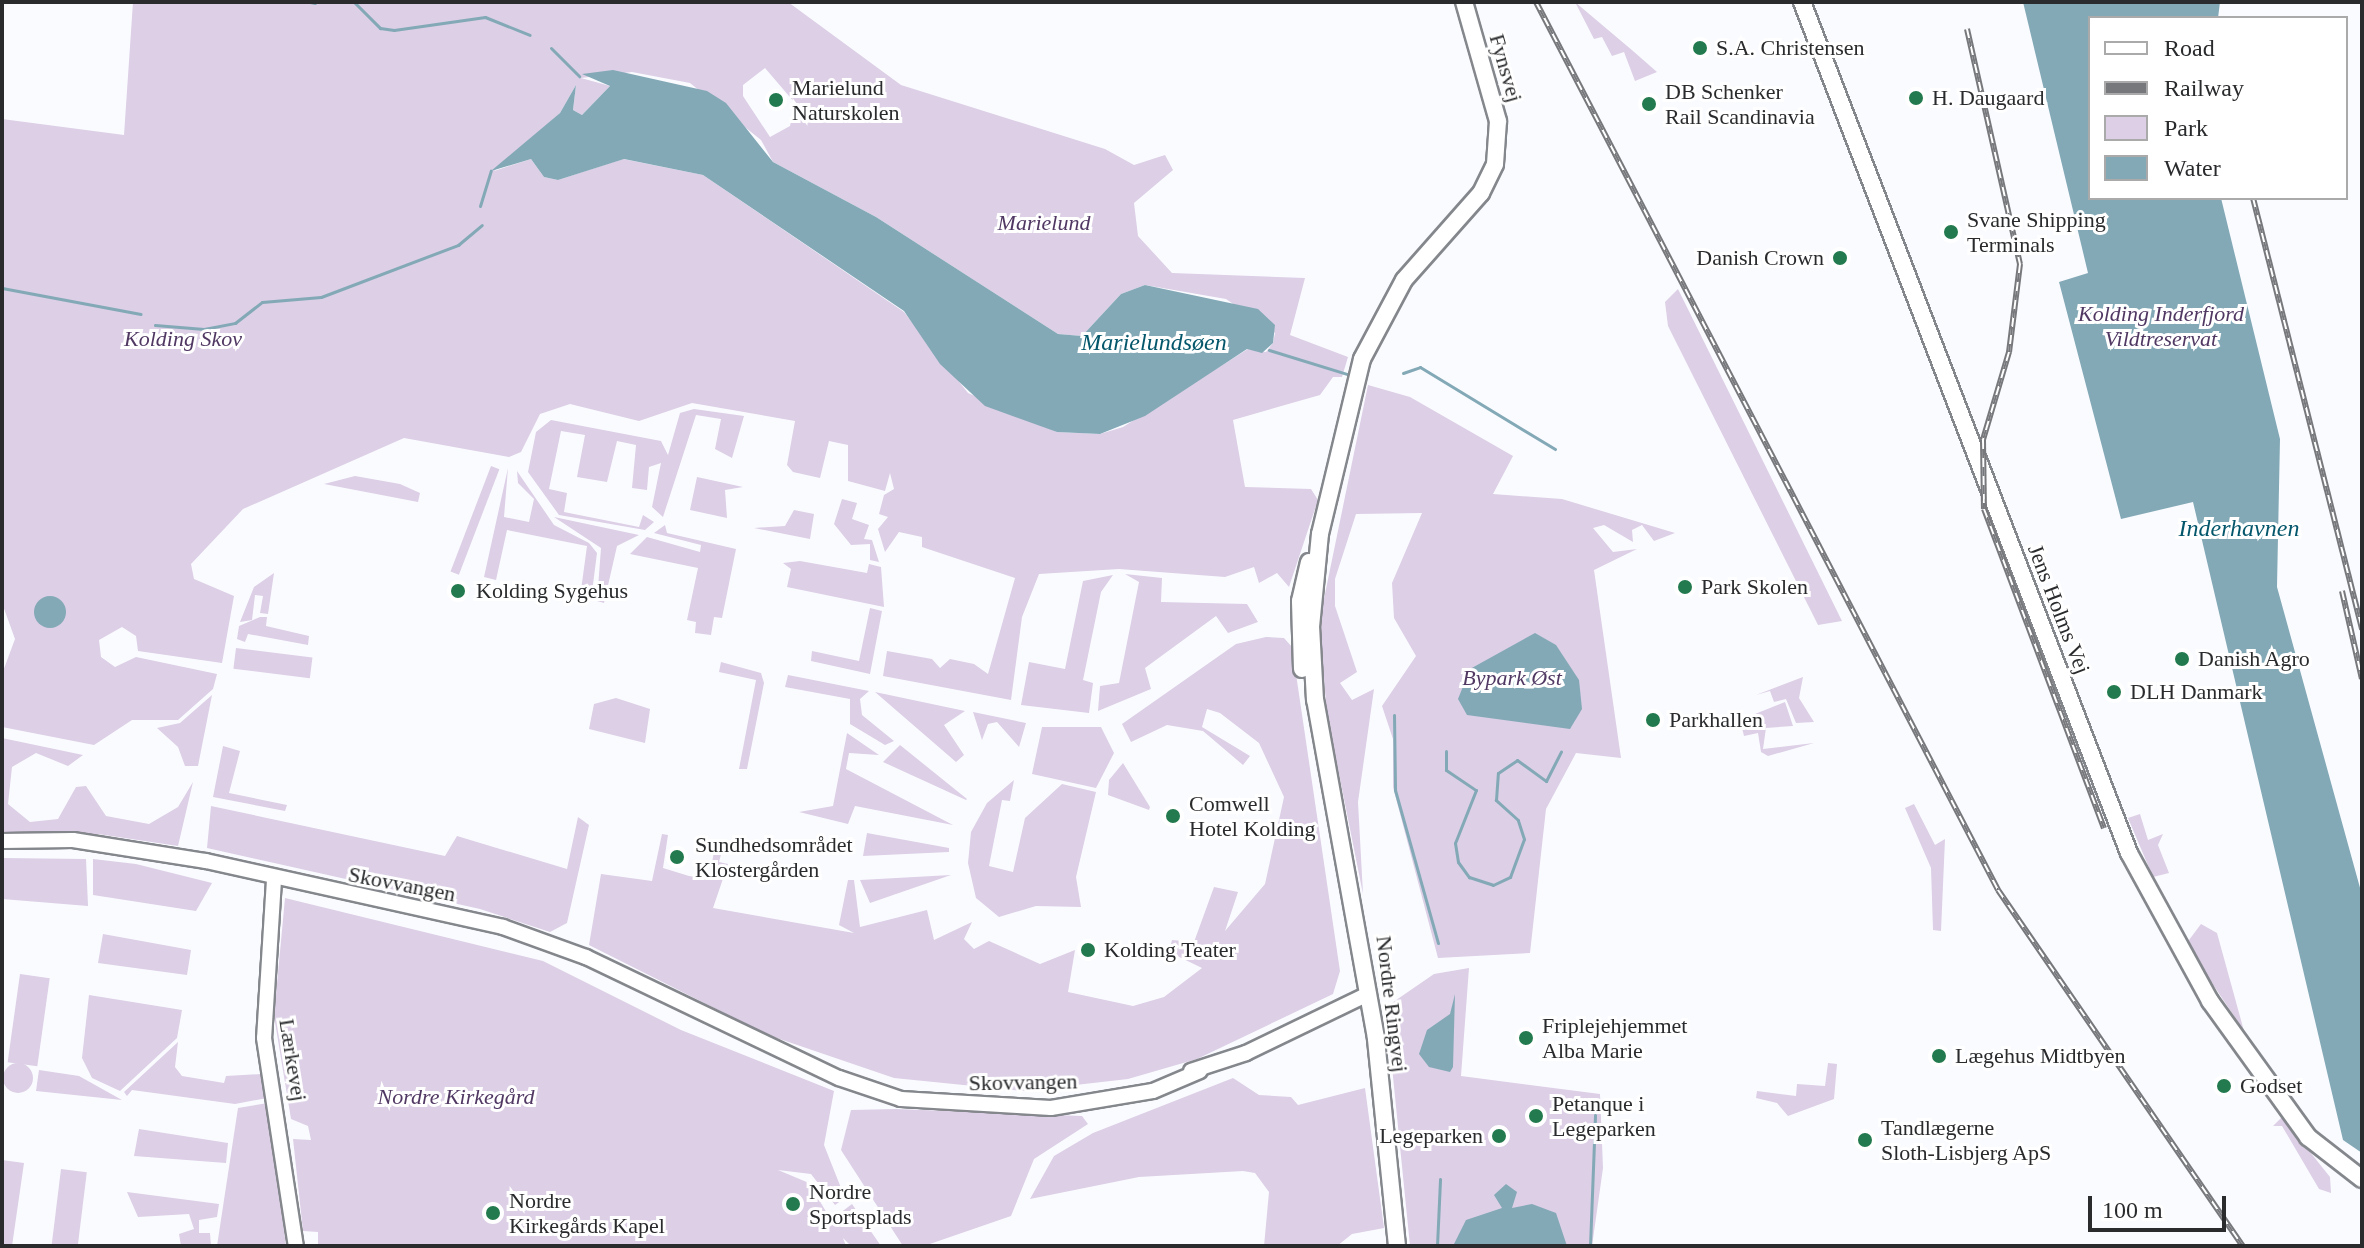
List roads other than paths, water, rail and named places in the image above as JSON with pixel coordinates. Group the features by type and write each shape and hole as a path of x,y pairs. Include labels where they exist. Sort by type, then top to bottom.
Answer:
{"main road":[{"name":"Fynsvej","path":"1464,2 1499,146"},
{"name":"Jens Holms Vej","path":"1802,2 2129,853 2187,965 2255,1064 2308,1137 2362,1179"},
{"name":"Nordre Ringvej","path":"1397,1246 1368,994 1328,770 1310,726 1298,627 1373,332 1404,280 1481,193 1499,146"}],"street":[{"name":"Skovvangen","path":"2,841 88,845 195,862 516,935 577,957 839,1078 968,1108 1051,1108 1153,1091 1368,994"},
{"name":"Skovvangen","path":"2,850 88,845"},
{"name":"Lærkevej","path":"270,879 264,1038 296,1246"}],"water":[{"name":"Kolding Inderfjord Vildtreservat","path":"2023,2 2220,2 2218,16 2088,16 2088,200 2221,200 2280,439 2277,587 2362,895 2362,1153 2343,1140 2193,502 2121,519 2059,282 2088,273"},
{"name":"Marielundsøen","path":"613,70 707,91 726,103 773,162 876,217 1058,334 1082,336 1121,294 1145,285 1258,309 1275,325 1273,343 1262,353 1247,349 1145,416 1100,434 1057,432 985,406 940,364 904,311 703,175 624,159 558,180 544,177 531,159 491,171 560,113 576,85 573,110 582,115 610,86 582,74"},
{"path":"50,596 61,601 66,612 61,623 50,628 39,623 34,612 39,601"},
{"path":"1535,633 1556,645 1579,680 1582,709 1570,729 1467,715 1458,699 1470,669"},
{"path":"1455,994 1453,1067 1450,1072 1429,1067 1419,1054 1427,1030 1450,1014"},
{"path":"1506,1184 1517,1192 1512,1208 1532,1204 1556,1213 1567,1246 1453,1246 1466,1220 1502,1208 1494,1195"}],"waterway":[{"path":"310,2 315,3"},
{"path":"354,2 380,28 394,30 485,17 530,35"},
{"path":"551,48 579,76"},
{"path":"480,206 491,171"},
{"path":"155,325 204,329 235,323 262,302 321,297 458,245 482,225"},
{"path":"2,288 141,314"},
{"path":"1269,350 1347,374"},
{"path":"1403,373 1420,367 1555,449"},
{"path":"1394,715 1395,790 1438,943"},
{"path":"1446,751 1446,770 1476,790 1455,843 1458,862 1469,877 1493,885 1510,877 1524,839 1518,820 1496,800 1498,773 1517,760 1546,781 1561,752"},
{"path":"1590,1246 1595,1115"},
{"path":"1437,1246 1440,1179"}],"railway":[{"path":"1536,2 1998,890 2243,1246"},
{"path":"1967,29 2020,264 2009,352 1983,440 1984,509 2104,828"},
{"path":"2254,200 2362,629"},
{"path":"2342,591 2362,679"}],"place":[{"name":"S.A. Christensen","path":"1700,48"},
{"name":"H. Daugaard","path":"1916,98"},
{"name":"Marielund Naturskolen","path":"776,100"},
{"name":"DB Schenker Rail Scandinavia","path":"1649,104"},
{"name":"Svane Shipping Terminals","path":"1951,232"},
{"name":"Danish Crown","path":"1840,258"},
{"name":"Park Skolen","path":"1685,587"},
{"name":"Kolding Sygehus","path":"458,591"},
{"name":"Danish Agro","path":"2182,659"},
{"name":"DLH Danmark","path":"2114,692"},
{"name":"Parkhallen","path":"1653,720"},
{"name":"Comwell Hotel Kolding","path":"1173,816"},
{"name":"Sundhedsområdet Klostergården","path":"677,857"},
{"name":"Kolding Teater","path":"1088,950"},
{"name":"Friplejehjemmet Alba Marie","path":"1526,1038"},
{"name":"Lægehus Midtbyen","path":"1939,1056"},
{"name":"Godset","path":"2224,1086"},
{"name":"Petanque i Legeparken","path":"1536,1116"},
{"name":"Legeparken","path":"1499,1136"},
{"name":"Tandlægerne Sloth-Lisbjerg ApS","path":"1865,1140"},
{"name":"Nordre Sportsplads","path":"793,1204"},
{"name":"Nordre Kirkegårds Kapel","path":"493,1213"}],"park label":[{"name":"Marielund","path":"1044,223"},
{"name":"Kolding Skov","path":"183,339"},
{"name":"Bypark Øst","path":"1512,678"},
{"name":"Nordre Kirkegård","path":"456,1097"}],"water label":[{"name":"Inderhavnen","path":"2239,529"}]}
